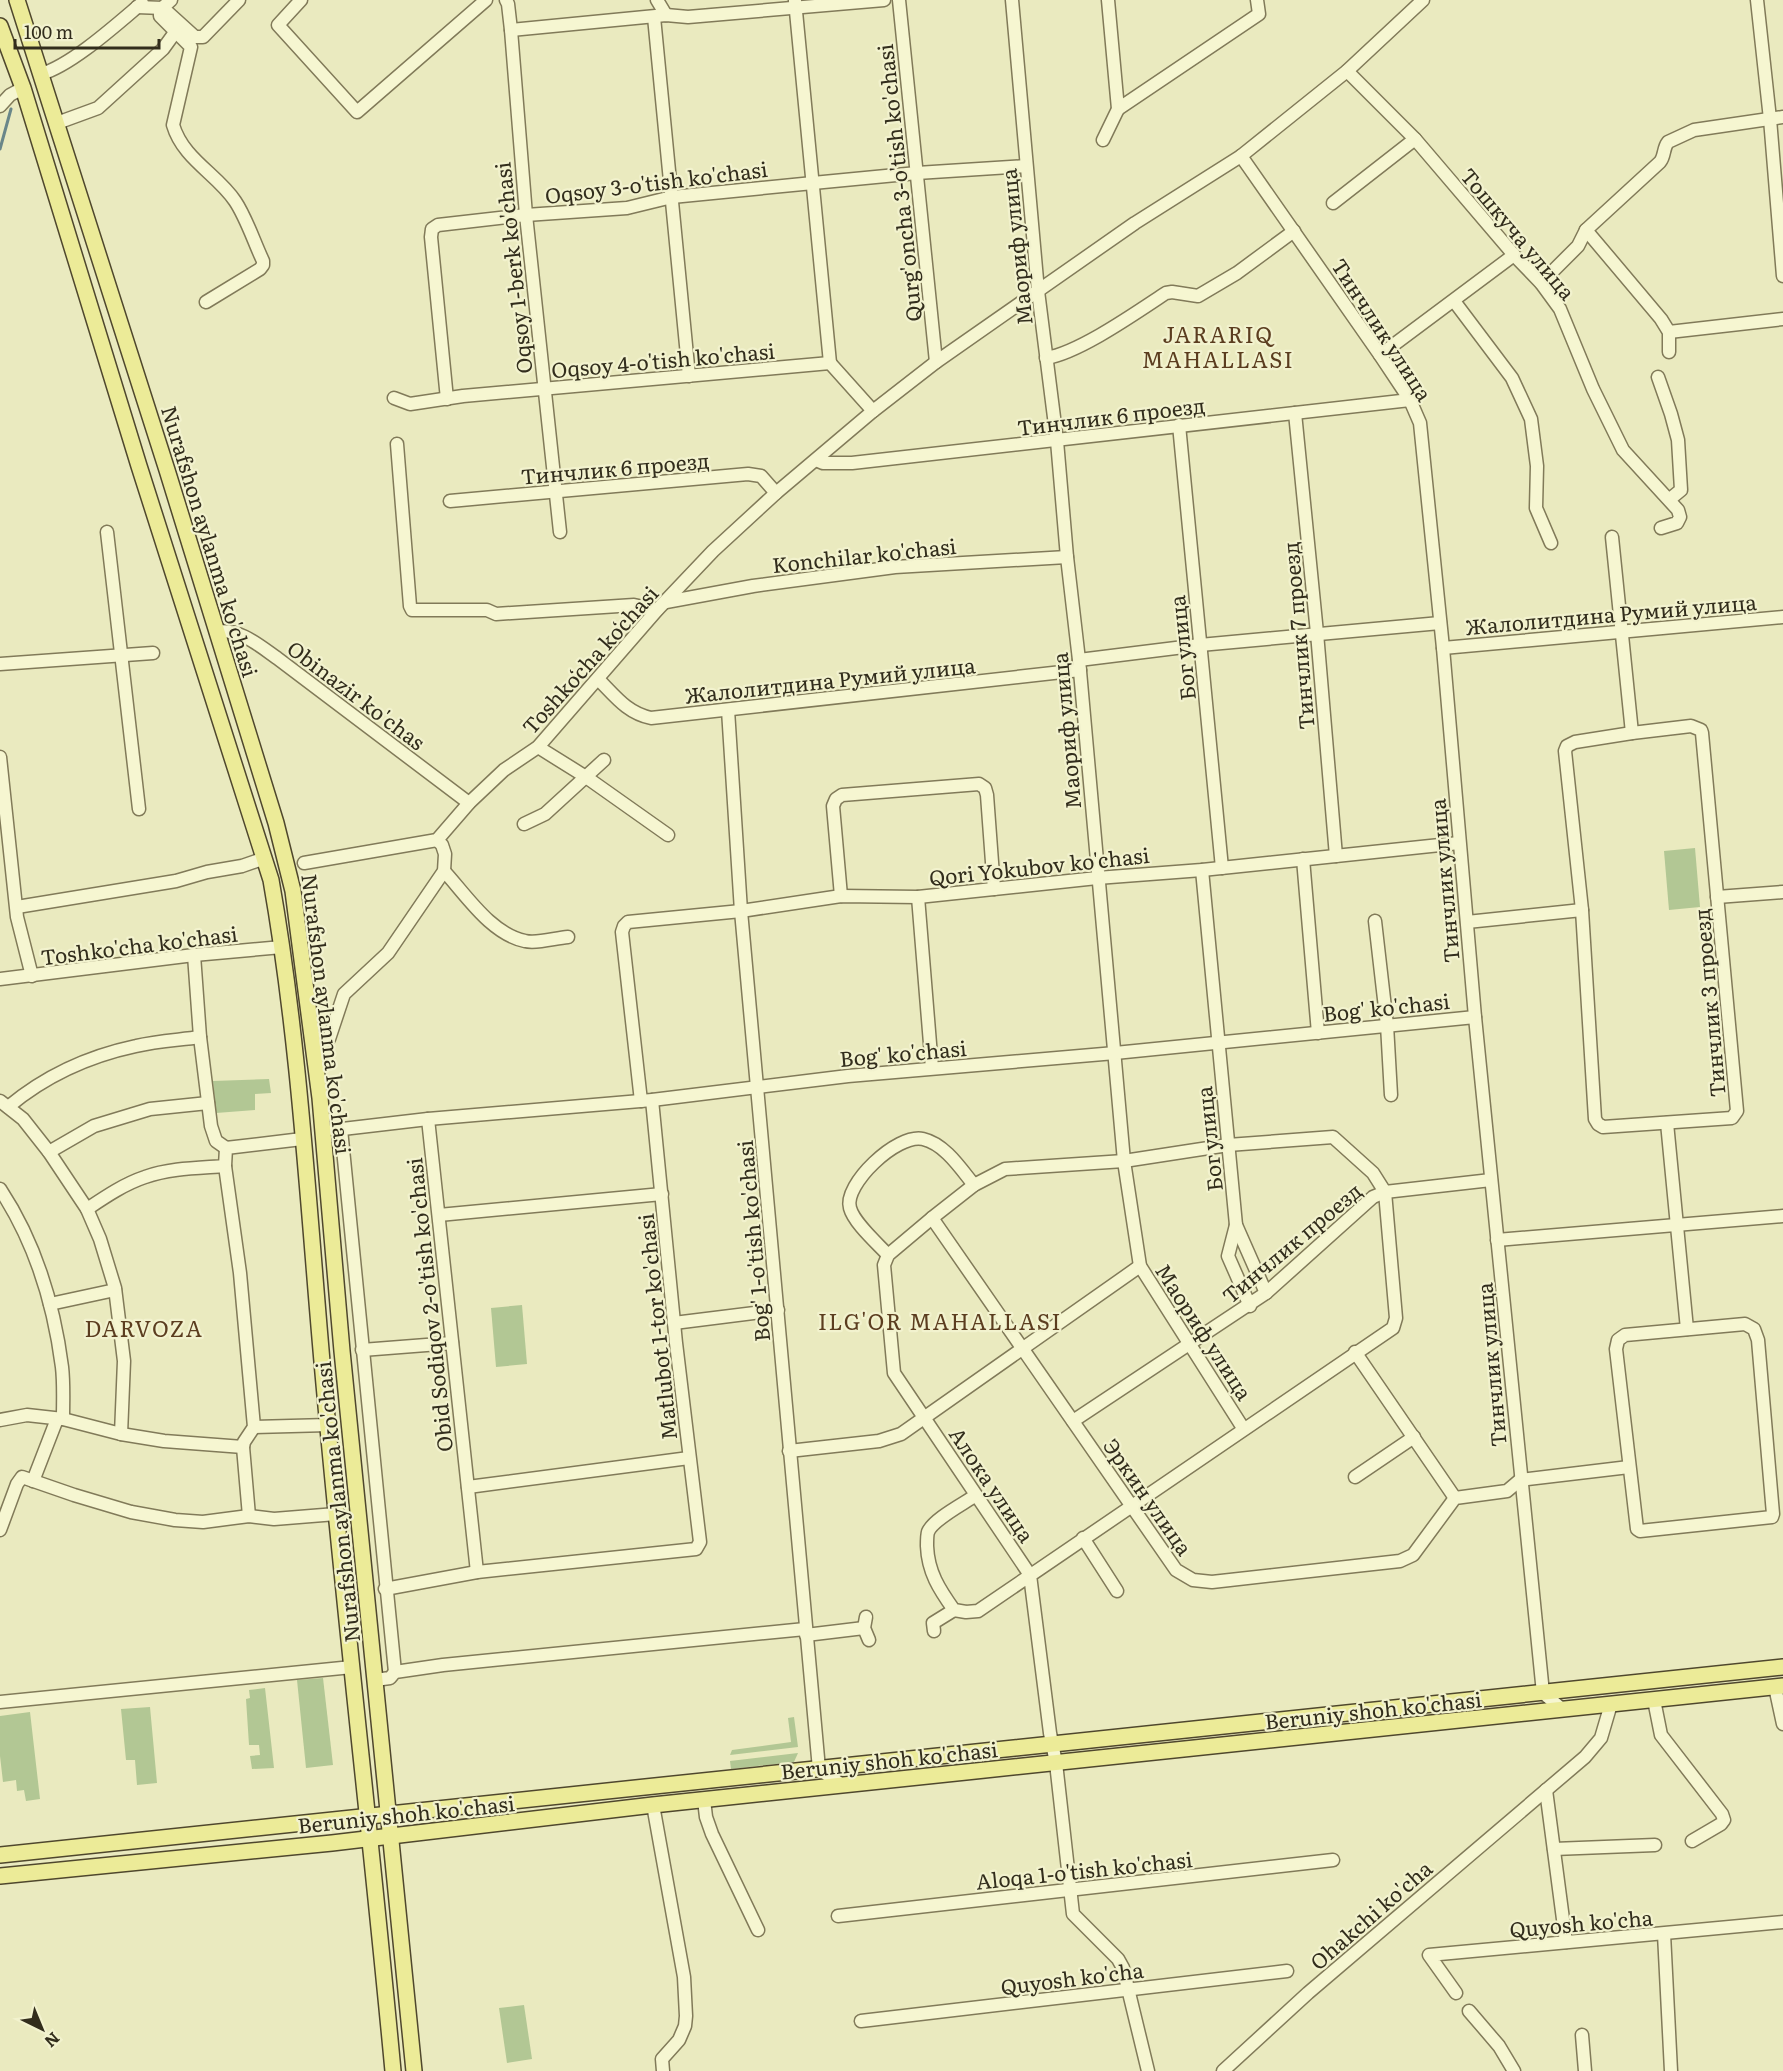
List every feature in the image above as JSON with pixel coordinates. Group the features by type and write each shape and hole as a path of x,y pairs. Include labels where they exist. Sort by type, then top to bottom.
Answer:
{"main road":[{"name":"Nurafshon aylanma ko'chasi","path":"17,0 102,263 276,823 295,902 320,1098 414,2071"},
{"name":"Nurafshon aylanma ko'chasi","path":"0,26 23,88 139,466 271,880 282,948 302,1139 336,1514 393,2071"},
{"path":"49,171 55,175 62,175 70,164"},
{"path":"80,270 83,262 89,258 102,263"},
{"path":"325,1398 336,1390 347,1396"},
{"path":"343,1583 355,1590 365,1581"},
{"name":"Beruniy shoh ko'chasi","path":"0,1855 1783,1668"},
{"name":"Beruniy shoh ko'chasi","path":"0,1876 390,1837 653,1805 1779,1687"},
{"path":"390,2040 402,2046 411,2038"}],"street":[{"path":"41,74 53,70 86,48 141,4 163,5 195,37 200,38 239,0"},
{"path":"301,0 278,25 357,112 486,0"},
{"name":"Oqsoy 1-berk ko'chasi","path":"506,0 511,30 543,389 560,532"},
{"path":"657,0 689,376"},
{"path":"511,30 660,16 688,17 795,4 884,0"},
{"name":"Qurg'oncha 3-o'tish ko'chasi","path":"899,0 936,362"},
{"name":"Маориф улица","path":"1012,0 1038,291 1058,441 1124,1161 1140,1266 1243,1428"},
{"path":"1108,0 1118,110"},
{"path":"1103,140 1118,110 1259,14 1257,0"},
{"name":"Toshkoʻcha koʻchasi","path":"437,840 469,803 504,770 538,747 612,660 712,550 776,493 873,411 936,362 1135,223 1241,156 1347,71 1423,0"},
{"path":"1757,0 1783,276"},
{"path":"795,4 830,363 873,411"},
{"path":"163,5 159,16 191,47 173,125 176,134 192,157 235,201 263,261 260,269 206,302"},
{"path":"57,123 98,108 163,49 176,31"},
{"name":"Тошкуча улица","path":"1347,71 1415,140 1560,309 1593,389 1623,450 1670,499"},
{"path":"0,106 23,88"},
{"path":"1540,283 1578,246 1586,230 1660,162 1665,146 1674,139 1694,130 1783,117"},
{"path":"1333,203 1415,140"},
{"name":"Тинчлик улица","path":"1241,156 1380,355 1410,400 1420,423 1443,648 1475,1017 1543,1693"},
{"name":"Oqsoy 3-o'tish ko'chasi","path":"447,399 431,237 432,229 438,225 526,215 627,208 672,197 917,173 1026,166"},
{"path":"1586,230 1670,332 1669,352"},
{"path":"1046,358 1066,352 1116,325 1166,293 1198,296 1237,273 1294,231"},
{"path":"1380,355 1514,255"},
{"path":"1454,301 1512,378 1531,418 1537,466 1536,508 1551,543"},
{"path":"1670,332 1783,319"},
{"name":"Oqsoy 4-o'tish ko'chasi","path":"394,399 410,404 543,389 830,363"},
{"path":"1658,377 1678,440 1681,490 1670,499 1678,510 1679,520 1674,525 1661,528"},
{"name":"Тинчлик 6 проезд","path":"816,460 823,463 852,464 1410,400"},
{"name":"Тинчлик 7 проезд","path":"1295,413 1336,856"},
{"name":"Бог улица","path":"1179,425 1222,868"},
{"name":"Konchilar ko'chasi","path":"397,444 412,610 487,610 496,614 634,605 662,606 753,586 895,567 1067,557"},
{"name":"Тинчлик 6 проезд","path":"450,501 748,474 760,476 776,493"},
{"path":"107,532 139,809"},
{"path":"1612,537 1632,733"},
{"name":"Жалолитдина Румий улица","path":"1443,648 1783,617"},
{"name":"Жалолитдина Румий улица","path":"598,679 621,703 639,716 651,718 1079,665 1200,645 1440,623"},
{"name":"Obinazir ko'chas","path":"216,632 229,630 278,658 469,803"},
{"path":"0,664 153,653"},
{"name":"Bog' 1-o'tish ko'chasi","path":"728,710 741,911 819,1769"},
{"name":"Тинчлик 3 проезд","path":"1691,726 1701,730 1737,1111 1732,1118 1603,1127 1595,1119 1582,910 1565,751 1567,746 1575,742 1632,733 1691,726"},
{"path":"538,747 586,777 668,835"},
{"path":"0,757 17,907 32,976"},
{"path":"524,824 544,814 604,760"},
{"path":"841,896 833,807 836,799 842,795 979,784 985,788 987,795 994,889"},
{"path":"304,864 437,840 442,845 445,854 444,871 388,952 344,994 329,1039"},
{"name":"Qori Yokubov ko'chasi","path":"624,926 628,922 741,911 841,896 918,897 1459,843"},
{"path":"17,907 176,881 207,872 242,866 265,858"},
{"path":"1303,859 1318,1033"},
{"name":"Бог улица","path":"1202,870 1236,1225 1266,1293"},
{"path":"444,871 492,923 507,933 526,942 567,937"},
{"path":"1717,897 1783,892"},
{"path":"918,897 932,1068"},
{"path":"1467,922 1582,910"},
{"path":"1375,921 1387,1025 1391,1095"},
{"name":"Matlubot 1-tor ko'chasi","path":"477,1572 696,1549 700,1542 688,1458 662,1194 622,932 624,926"},
{"name":"Toshko'cha ko'chasi","path":"0,979 194,955 282,948"},
{"path":"194,955 200,1037 212,1133 216,1141 226,1148 302,1139"},
{"name":"Bog' ko'chasi","path":"362,1350 338,1130 428,1119 646,1100 932,1068 1115,1053 1475,1017"},
{"path":"121,1434 124,1361 115,1290 103,1249 87,1209 49,1152 23,1119 4,1104 77,1064 136,1046 200,1037"},
{"path":"49,1152 94,1126 150,1109 208,1103"},
{"name":"Obid Sodiqov 2-o'tish ko'chasi","path":"428,1119 477,1572"},
{"path":"1667,1123 1687,1329"},
{"path":"974,1185 946,1153 922,1138 900,1142 885,1152 858,1184 851,1196 849,1206 852,1215 888,1255 974,1185 1005,1169 1124,1161 1228,1145 1333,1137 1373,1173 1385,1192"},
{"path":"226,1148 225,1166 240,1273 254,1427 243,1447 249,1516"},
{"path":"87,1209 117,1190 145,1177 180,1170 225,1166"},
{"name":"Тинчлик проезд","path":"1073,1421 1250,1306 1373,1197 1385,1192 1491,1180"},
{"path":"0,1189 19,1218 38,1263 50,1304 62,1369 60,1419 33,1481"},
{"name":"Маориф улица","path":"954,1610 978,1611 1130,1505 1393,1328 1395,1324 1385,1192"},
{"path":"439,1215 662,1194"},
{"path":"1497,1240 1678,1227 1783,1216"},
{"name":"Эркин улица","path":"932,1218 1176,1570 1193,1580 1212,1582 1400,1561 1413,1555 1455,1498"},
{"name":"Бог улица","path":"1236,1225 1228,1256 1250,1306"},
{"name":"Алока улица","path":"888,1255 884,1265 894,1373 1030,1575 1074,1914 1118,1959 1123,1968 1148,2071"},
{"path":"789,1451 891,1438 901,1434 1140,1266"},
{"path":"50,1304 115,1290"},
{"path":"674,1323 778,1310"},
{"path":"1745,1324 1754,1329 1758,1340 1773,1514 1772,1517 1640,1531 1636,1526 1629,1467 1616,1349 1618,1340 1625,1335 1687,1329 1745,1324"},
{"path":"395,1672 362,1350 452,1342"},
{"path":"1355,1352 1455,1498 1507,1491 1520,1480 1629,1467"},
{"path":"0,1420 27,1415 60,1419 121,1434 164,1441 243,1447"},
{"path":"254,1427 328,1425"},
{"path":"1355,1476 1414,1437"},
{"path":"1769,1457 1783,1455"},
{"path":"468,1487 688,1458"},
{"path":"0,1530 20,1479 26,1477 131,1512 175,1520 203,1522 249,1516 274,1519 336,1514"},
{"path":"934,1631 933,1623 954,1610 939,1590 932,1575 927,1548 928,1532 937,1521 976,1495"},
{"path":"1083,1538 1117,1591"},
{"path":"385,1589 477,1572"},
{"path":"375,1680 390,1678 395,1672 443,1665 866,1628"},
{"path":"0,1702 352,1667"},
{"path":"1779,1687 1783,1724"},
{"path":"1516,1714 1543,1693 1562,1709"},
{"path":"1654,1700 1661,1735 1722,1814 1724,1820 1692,1841"},
{"name":"Ohakchi ko'cha","path":"1223,2071 1308,1993 1585,1757 1601,1738 1611,1704"},
{"path":"795,1790 819,1769 842,1785"},
{"path":"1546,1790 1566,1942"},
{"path":"704,1800 712,1834 758,1930"},
{"path":"653,1805 684,1977 686,2016 685,2026 679,2040 662,2059 663,2071"},
{"path":"1554,1849 1656,1845"},
{"name":"Aloqa 1-o'tish ko'chasi","path":"838,1916 1333,1860"},
{"name":"Quyosh ko'cha","path":"1456,1993 1429,1955 1783,1922"},
{"path":"1664,1934 1671,2071"},
{"name":"Quyosh ko'cha","path":"861,2021 1287,1971"},
{"path":"1469,2011 1499,2046 1514,2071"},
{"path":"1582,2035 1585,2071"}],"green space":[{"path":"1695,848 1700,907 1669,910 1664,851"},
{"path":"269,1079 271,1093 255,1094 255,1110 216,1113 213,1081"},
{"path":"522,1305 527,1364 496,1367 491,1308"},
{"path":"323,1678 333,1765 306,1768 297,1680"},
{"path":"265,1688 274,1768 252,1769 250,1756 260,1755 259,1745 249,1745 246,1699 250,1698 249,1690"},
{"path":"150,1707 157,1783 137,1785 135,1760 126,1760 121,1709"},
{"path":"30,1712 40,1799 26,1801 24,1790 17,1791 16,1780 3,1782 0,1756 0,1716"},
{"path":"794,1717 798,1747 730,1755 732,1750 791,1742 788,1718"},
{"path":"798,1753 794,1762 731,1769 730,1761"},
{"path":"524,2005 532,2059 507,2063 499,2008"}],"waterway":[{"path":"0,149 11,109"}],"district":[{"name":"JARARIQ MAHALLASI","path":"1218,346"},
{"name":"ILG'OR MAHALLASI","path":"940,1320"},
{"name":"DARVOZA","path":"144,1327"}]}
